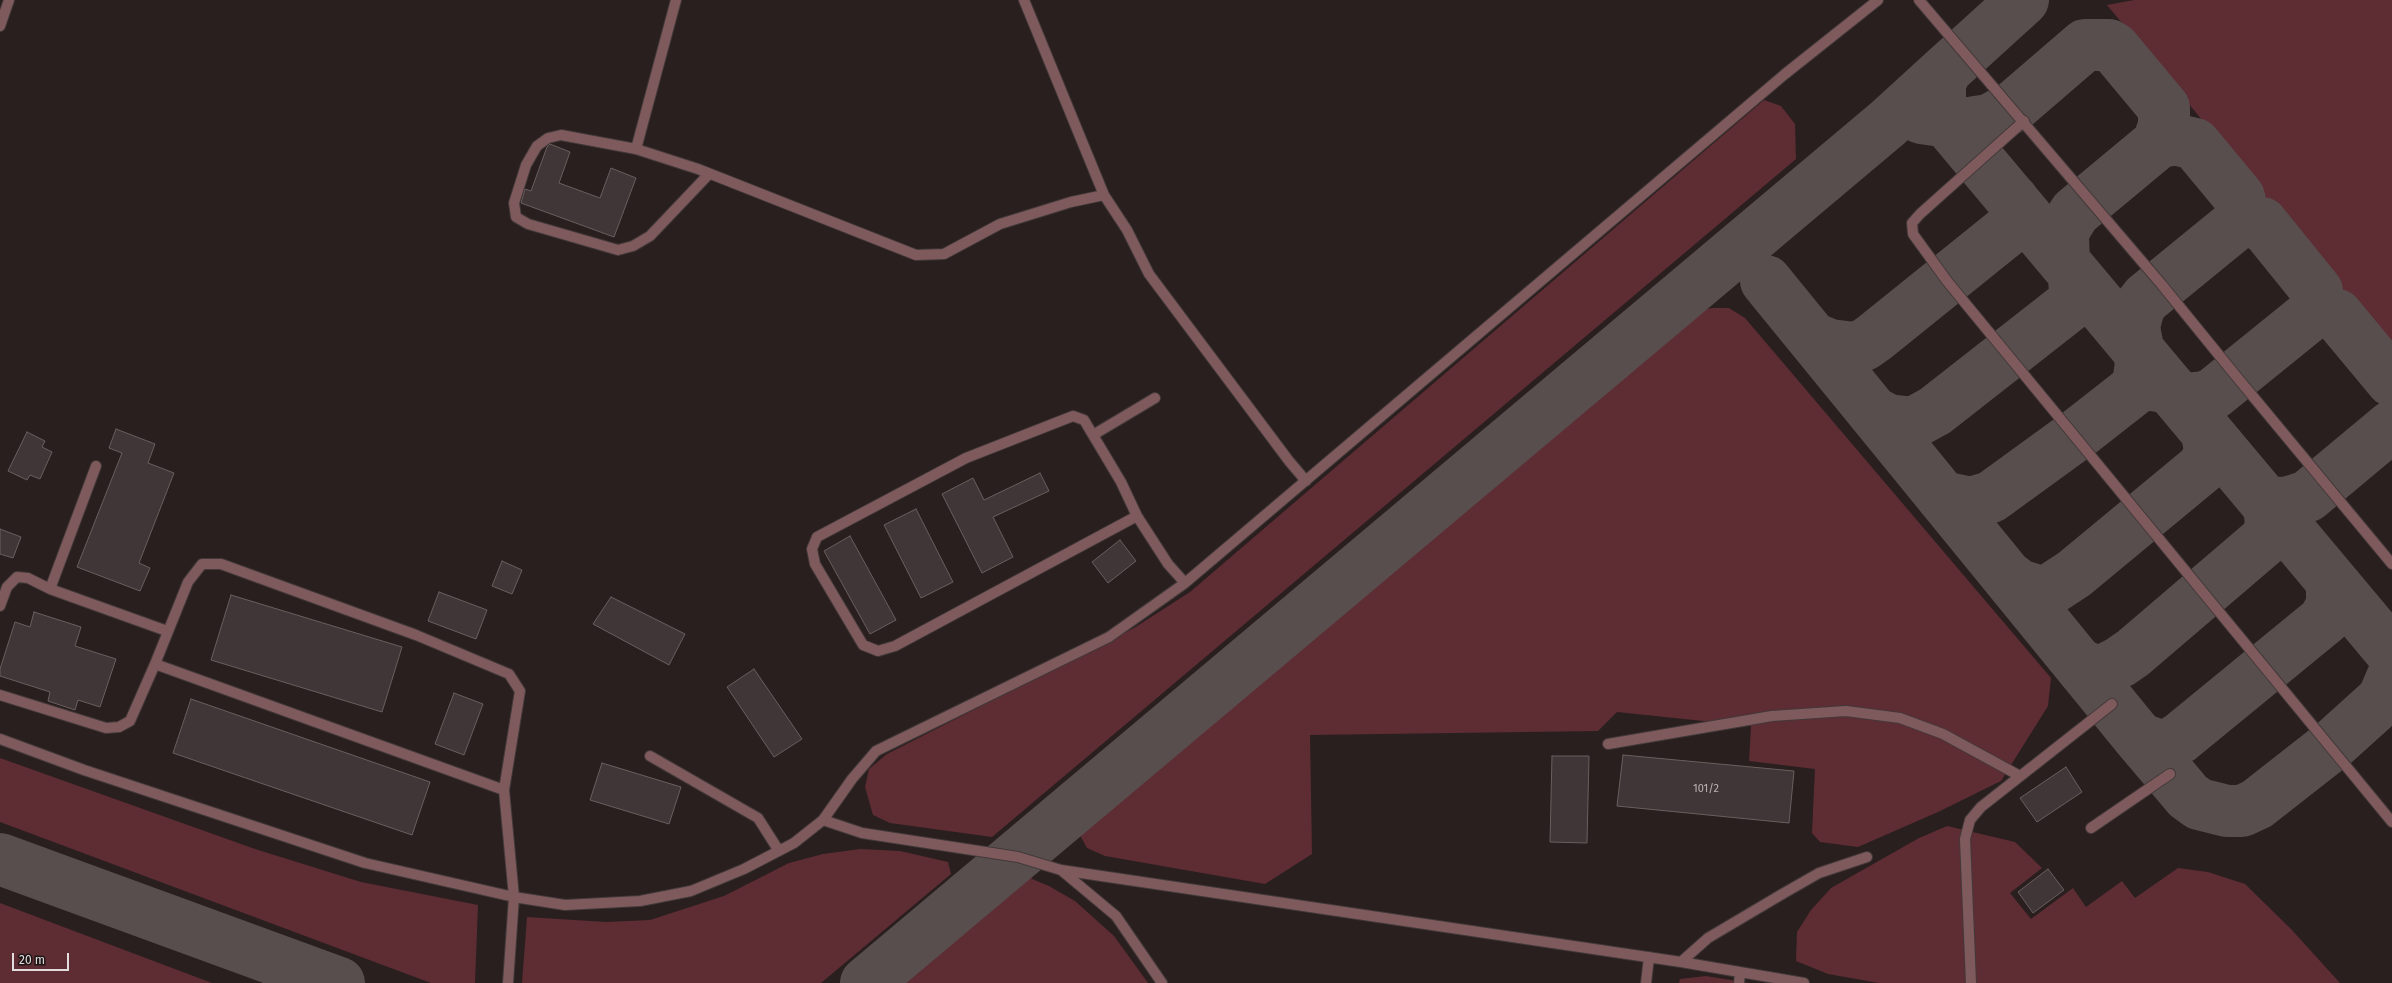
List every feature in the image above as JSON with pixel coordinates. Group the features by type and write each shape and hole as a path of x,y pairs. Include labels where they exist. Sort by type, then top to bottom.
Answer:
{"lane":[{"path":"0,26 9,0"},
{"path":"636,149 676,0"},
{"path":"1024,0 1104,195 1127,230 1149,274 1289,461 1306,480"},
{"path":"0,739 84,770 365,863 514,897 565,905 640,901 691,891 744,869 794,842 823,820 852,779 876,751 1109,637 1185,583 1779,79 1878,0"},
{"path":"1919,0 2024,121 2162,285 2392,564"},
{"path":"2024,121 1920,214 1912,223 1913,234 1947,281 2392,822"},
{"path":"708,175 650,236 633,246 618,250 528,224 516,217 514,203 526,165 537,146 548,138 561,135 636,149 698,169 708,175 916,255 944,254 1000,224 1071,202 1104,195"},
{"path":"1093,435 1155,398"},
{"path":"1137,516 895,646 878,651 863,645 815,564 812,549 817,537 966,458 1073,416 1084,420 1137,516 1168,564 1185,583"},
{"path":"50,589 96,466"},
{"path":"0,695 106,728 119,727 130,721 188,582 202,564 221,564 416,635 509,674 520,692 504,790 514,897 508,983"},
{"path":"0,606 7,587 17,577 28,578 50,589 167,631"},
{"path":"155,664 504,790"},
{"path":"1971,983 1965,839 1970,820 1981,807 2112,704"},
{"path":"1608,744 1772,716 1846,711 1900,718 1943,734 2020,776"},
{"path":"650,756 758,818 779,851"},
{"path":"2091,828 2170,774"},
{"path":"823,820 862,833 1018,856 1062,870 1681,962 1804,983"},
{"path":"1681,962 1708,938 1819,873 1868,857"},
{"path":"1062,870 1116,916 1162,983"},
{"path":"1646,983 1648,957"},
{"path":"1739,983 1740,972"}],"shaded area":[{"path":"2134,0 2392,0 2392,350 2107,5"},
{"path":"1764,100 1781,106 1795,124 1796,159 992,837 890,823 873,815 865,787 869,769 887,754 1134,628 1190,592"},
{"path":"1713,308 1729,308 1745,318 2051,678 2048,706 2001,781 1938,812 1858,847 1820,842 1812,833 1815,769 1749,761 1751,726 1617,712 1598,731 1310,735 1312,854 1265,884 1105,856 1087,848 1077,830 1695,311"},
{"path":"0,758 255,849 361,882 478,905 475,983 431,983 0,822"},
{"path":"1947,826 2015,842 2042,868 2010,893 2031,919 2073,888 2086,907 2122,881 2135,898 2178,868 2208,872 2245,884 2291,929 2340,983 1879,983 1828,974 1796,961 1797,932 1811,910 1831,888 1919,838"},
{"path":"860,849 900,851 948,862 951,874 821,983 522,983 527,917 606,922 650,920 724,896 789,863 823,854"},
{"path":"1020,874 1049,886 1075,901 1114,936 1148,983 894,983"},
{"path":"0,903 212,983 0,983"},
{"path":"1706,976 1749,983 1679,983 1680,979"}],"building":[{"path":"550,144 570,152 559,183 600,198 611,168 636,178 614,237 521,203 525,189 531,191 547,147"},
{"path":"116,429 155,444 148,463 174,473 139,563 150,568 140,591 77,567 122,453 109,448"},
{"path":"27,432 45,441 42,447 52,452 40,479 30,475 27,480 8,471"},
{"path":"1040,473 1049,491 993,517 1013,557 982,573 942,494 973,478 984,500"},
{"path":"916,509 953,582 921,598 884,525"},
{"path":"0,529 21,537 13,558 0,554"},
{"path":"850,536 896,620 870,634 824,551"},
{"path":"1120,540 1136,561 1108,583 1092,562"},
{"path":"502,561 522,570 512,594 492,586"},
{"path":"439,592 487,610 476,639 428,621"},
{"path":"231,595 402,647 382,712 211,660"},
{"path":"611,597 685,634 669,665 593,624"},
{"path":"34,612 81,627 75,646 116,659 100,707 78,700 75,710 48,701 50,692 0,676 0,669 15,622 30,627"},
{"path":"754,669 802,739 774,757 727,687"},
{"path":"454,693 483,704 464,755 435,744"},
{"path":"191,699 430,782 412,835 173,753"},
{"path":"1623,755 1794,771 1789,823 1617,806"},
{"path":"1552,756 1589,756 1587,843 1550,842"},
{"path":"602,763 681,787 669,824 590,800"},
{"path":"2066,767 2082,792 2037,822 2020,798"},
{"path":"2048,869 2064,890 2033,913 2018,892"}],"taxiway":[{"path":"2023,0 1946,70 1940,83 1940,103 1947,122 2392,653"},
{"path":"1921,118 1963,124 1989,120 2013,107 2085,45 2109,45 2114,48 2164,108 2164,126 2158,143 2075,212 2065,228 2063,237 2064,262"},
{"path":"866,983 1888,123 1946,70"},
{"path":"1942,497 1971,503 1991,497 2075,436 2135,389 2138,383 2141,364 2134,327 2139,307 2146,298 2239,222 2242,210 2239,197 2195,144 2174,139 2158,143"},
{"path":"1813,338 1830,345 1854,348 1864,345 2013,226 2017,213 2013,200"},
{"path":"2153,385 2165,387 2185,399 2204,397 2213,394 2313,313 2317,291 2262,223 2239,222"},
{"path":"1873,412 1888,420 1913,423 1935,411 2069,306 2075,295 2074,274"},
{"path":"1766,281 2139,738 2188,796 2199,804 2227,811 2242,811 2257,804 2331,746 2383,699 2392,678"},
{"path":"2313,313 2328,312 2337,315 2392,381"},
{"path":"2265,502 2287,503 2308,496 2392,426"},
{"path":"2006,575 2019,585 2038,591 2048,591 2074,574 2202,468 2210,451 2207,433"},
{"path":"2078,663 2091,670 2102,671 2120,662 2133,653 2264,541 2270,531 2271,524 2269,507"},
{"path":"2139,738 2160,746 2170,744 2180,738 2324,620 2332,605 2332,582"},
{"path":"0,859 339,983"}]}
